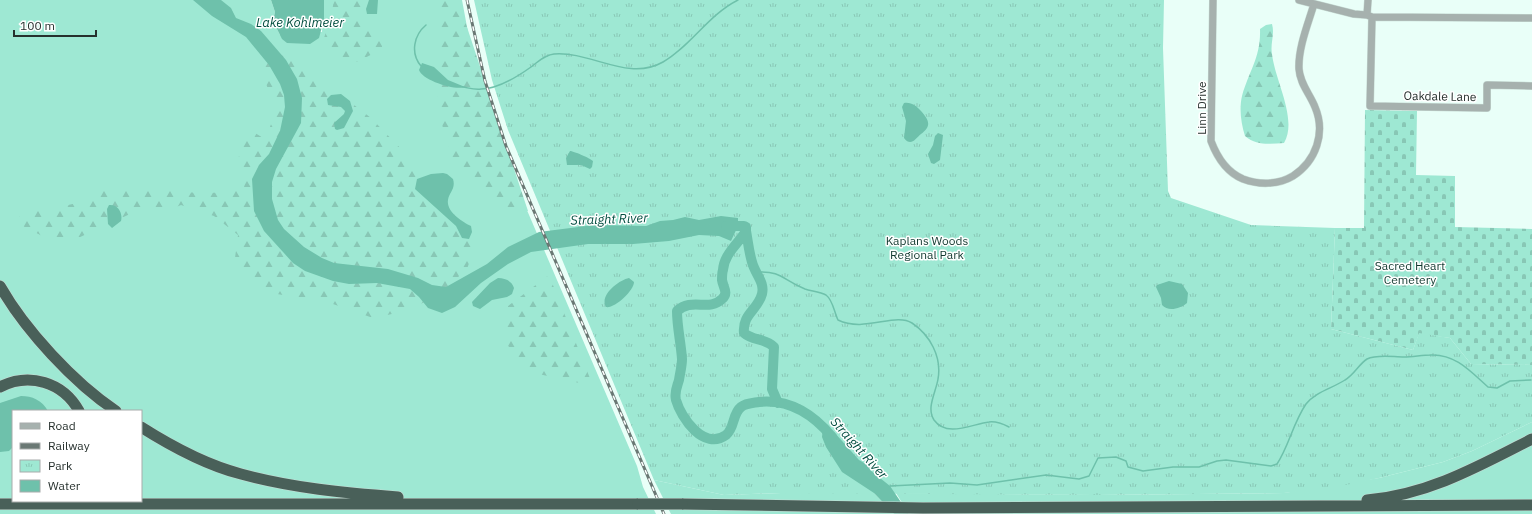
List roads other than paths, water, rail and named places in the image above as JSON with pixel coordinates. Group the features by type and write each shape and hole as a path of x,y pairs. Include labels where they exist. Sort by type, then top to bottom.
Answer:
{"highway":[{"path":"0,286 37,339 74,376 115,410"},
{"path":"0,387 9,382 27,379 42,380 57,387 69,397 79,410"},
{"path":"142,429 197,457 239,474 281,483 359,494 468,504"},
{"path":"1234,507 1369,500 1405,495 1457,477 1532,439"},
{"path":"0,503 12,500"},
{"path":"0,503 682,504 870,508 1532,506"}],"street":[{"name":"Linn Drive","path":"1213,0 1210,131 1212,140 1218,156 1228,170 1241,178 1259,183 1276,182 1297,174 1309,162 1317,147 1320,130 1318,115 1302,82 1299,67 1300,53 1314,4"},
{"path":"1300,0 1354,14 1370,16 1532,18"},
{"path":"1368,0 1370,16"},
{"name":"Oakdale Lane","path":"1370,16 1370,106 1487,108 1487,85 1532,86"}],"water":[{"path":"193,0 221,0 231,8 236,18 251,24 261,31 286,60 297,79 302,98 301,123 276,169 272,182 272,199 278,220 284,229 304,247 322,258 334,263 388,269 418,278 432,285 446,287 487,264 508,247 539,232 594,225 646,226 660,221 685,217 699,220 721,216 738,218 738,226 731,241 719,236 699,235 669,241 633,244 588,244 531,252 508,264 481,283 455,307 442,313 428,308 410,289 377,283 349,284 333,281 305,271 293,263 264,231 254,211 252,179 259,165 269,154 280,131 285,107 284,95 280,84 269,65 246,37 212,16"},
{"name":"Lake Kohlmeier","path":"271,0 324,0 324,19 319,38 310,44 287,43 282,39 273,21 275,12"},
{"path":"369,0 378,0 377,14 367,14 366,9"},
{"path":"422,63 434,67 448,80 465,87 460,88 447,86 432,81 421,74 419,70"},
{"path":"341,94 350,101 353,111 344,128 337,130 335,129 334,123 344,114 345,111 341,107 328,105 327,99 331,95"},
{"path":"904,103 912,104 921,111 926,117 928,123 927,128 911,142 906,141 904,138 906,121 902,107"},
{"path":"938,133 943,135 940,160 934,164 931,163 928,154 933,145 935,136"},
{"path":"570,151 593,161 592,167 590,169 581,165 567,165 566,158"},
{"path":"431,174 447,174 453,179 454,185 448,200 448,204 456,216 471,226 472,232 469,239 462,238 456,226 415,189 417,179"},
{"path":"109,205 115,206 121,215 121,221 112,228 108,224 107,209"},
{"path":"498,278 506,279 512,283 514,288 512,294 507,297 492,300 480,309 473,306 472,302 490,283"},
{"path":"629,278 634,282 631,290 623,299 610,307 606,307 605,298 611,289 615,285"},
{"path":"1169,281 1182,284 1188,293 1187,303 1181,307 1171,309 1162,305 1161,298 1156,287 1157,285"},
{"path":"21,396 29,397 40,401 48,410 12,410 12,448 9,451 0,452 0,403"},
{"path":"823,427 834,432 859,460 864,463 871,461 870,470 890,486 909,514 894,514 874,493 842,472 826,447 822,437"}],"waterway":[{"path":"463,87 479,89 501,85 520,75 544,57 554,54 568,54 636,69 650,67 663,62 673,55 708,22 727,6 738,0"},
{"path":"421,66 415,56 415,44 416,39 426,25"},
{"name":"Straight River","path":"726,226 744,226 746,227 746,231 729,254 724,264 722,274 725,292 724,297 717,303 706,305 694,304 683,307 677,311 682,359 675,394 676,400 683,415 688,423 702,436 710,439 718,439 729,432 736,413 741,407 747,404 759,402 780,403 800,410 808,415 817,421 832,437"},
{"path":"746,231 753,266 761,282 763,290 760,299 745,321 744,333 748,336 767,342 774,347 772,389 778,403"},
{"path":"756,272 772,273 797,286 826,295 832,303 838,320 859,324 897,320 905,320 912,323 929,340 938,363 938,379 931,405 934,420 939,425 953,429 992,422 1009,427"},
{"path":"890,486 950,483 977,485 1046,475 1079,479 1089,476 1098,458 1116,457 1126,461 1128,467 1143,471 1173,467 1199,467 1217,461 1226,460 1271,466 1277,464 1285,450 1306,404 1314,396 1345,380 1364,361 1371,357 1431,355 1448,357 1469,370 1488,387 1497,388 1510,381 1531,380"}],"railway":[{"path":"467,0 485,81 506,146 664,514"}],"park label":[{"name":"Kaplans Woods Regional Park","path":"927,247"},
{"name":"Sacred Heart Cemetery","path":"1410,272"}]}
